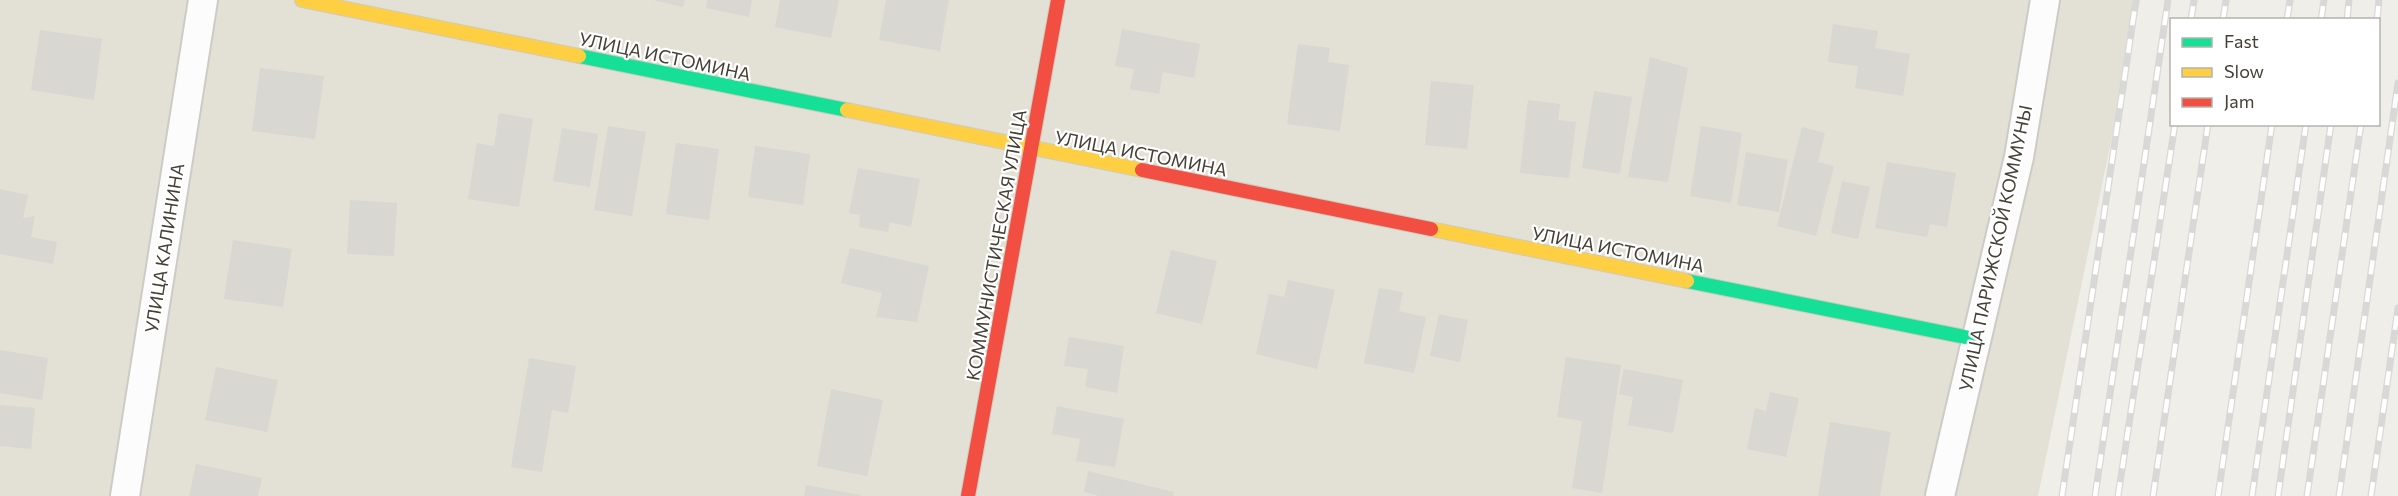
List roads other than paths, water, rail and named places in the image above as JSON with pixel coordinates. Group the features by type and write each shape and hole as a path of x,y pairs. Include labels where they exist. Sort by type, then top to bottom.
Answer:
{"street":[{"name":"УЛИЦА КАЛИНИНА","path":"125,496 203,0"},
{"name":"УЛИЦА ИСТОМИНА","path":"302,0 1032,150 1975,339"},
{"name":"КОММУНИСТИЧЕСКАЯ УЛИЦА","path":"968,496 1058,0"},
{"name":"УЛИЦА ПАРИЖСКОЙ КОММУНЫ","path":"1940,496 2019,157 2045,0"}],"railway":[{"path":"2062,496 2136,0"},
{"path":"2095,496 2168,0"},
{"path":"2191,18 2194,0"},
{"path":"2223,18 2226,0"},
{"path":"2287,18 2290,0"},
{"path":"2321,18 2324,0"},
{"path":"2347,18 2349,0"},
{"path":"2377,18 2379,0"},
{"path":"2339,496 2398,83"},
{"path":"2118,496 2175,126"},
{"path":"2153,496 2208,126"},
{"path":"2218,496 2272,126"},
{"path":"2252,496 2306,126"},
{"path":"2278,496 2331,126"},
{"path":"2307,496 2361,126"},
{"path":"2371,496 2398,308"}]}
